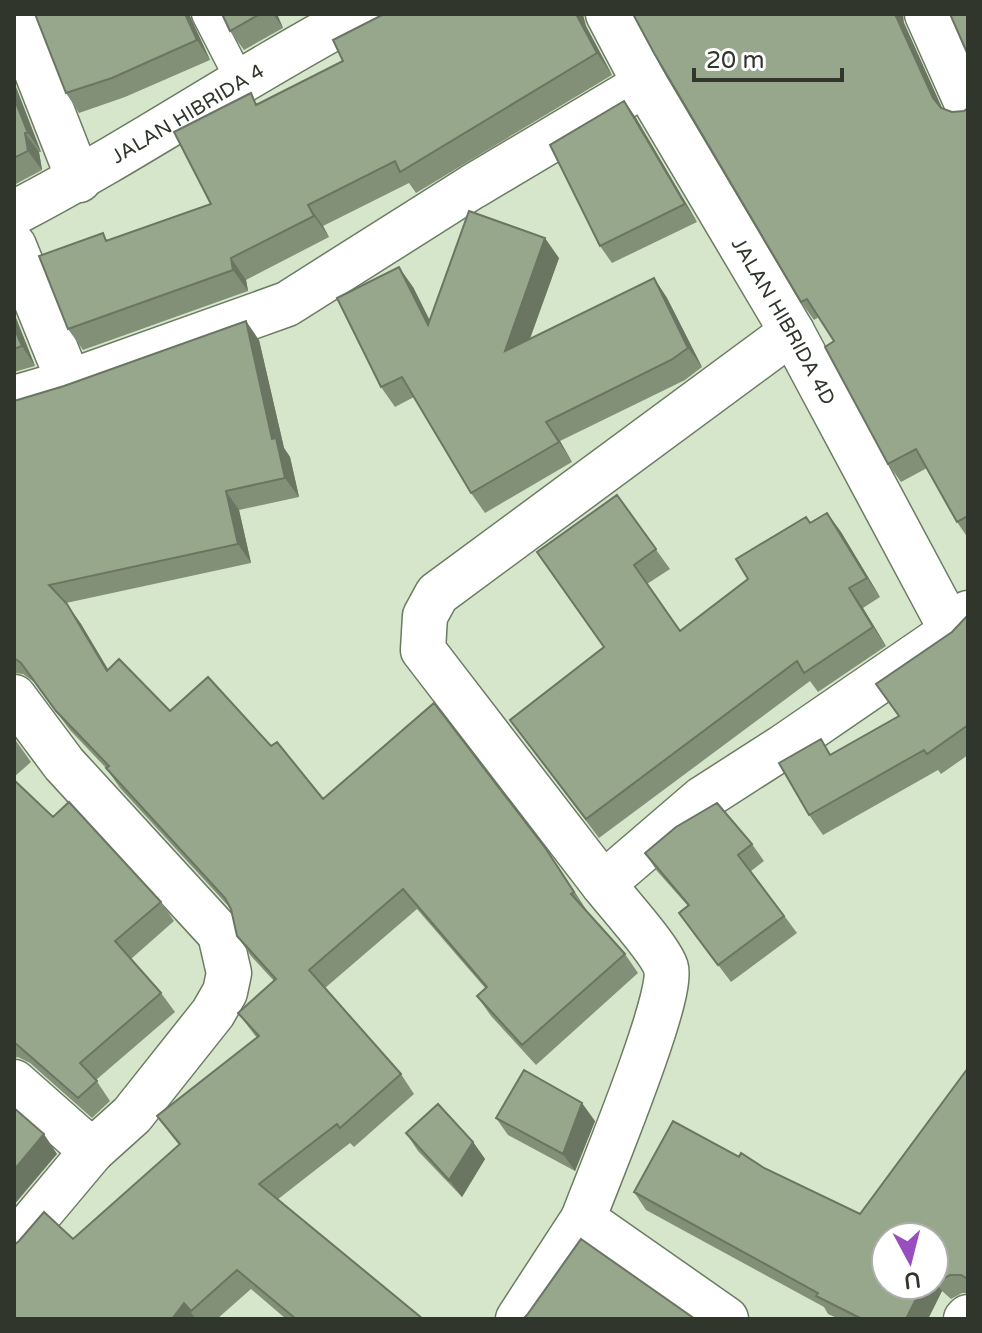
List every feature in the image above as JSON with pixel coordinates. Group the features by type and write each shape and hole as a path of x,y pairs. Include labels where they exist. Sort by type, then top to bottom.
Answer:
{"street":[{"path":"14,14 79,180"},
{"name":"JALAN HIBRIDA 4","path":"14,213 79,180 241,82 308,26 359,14"},
{"name":"JALAN HIBRIDA 4D","path":"608,14 645,84 960,622"},
{"path":"927,14 968,106"},
{"path":"14,398 69,382 287,304 472,187 645,84"},
{"path":"14,246 69,382"},
{"path":"518,1319 583,1219 629,1102 666,990 667,969 423,650 425,616 437,594 792,332"},
{"path":"603,884 702,799 783,747 960,622"},
{"path":"14,697 64,764 220,934 229,973 225,992 213,1013 132,1115 92,1151 14,1244"},
{"path":"14,1082 92,1151"},
{"path":"583,1219 726,1319"}],"lane":[{"path":"206,14 241,82"}],"building":[{"path":"35,14 185,14 197,40 112,78 66,93"},
{"path":"222,14 260,14 230,31"},
{"path":"384,14 576,14 597,53 400,172 395,161 308,205 314,216 231,258 233,270 68,329 39,256 103,233 106,241 211,204 174,132 251,93 256,105 343,61 333,40"},
{"path":"633,14 895,14 933,98 941,108 952,112 968,108 968,516 957,522 916,449 888,464 825,347 834,341 807,299 801,302"},
{"path":"950,14 968,14 968,55"},
{"path":"14,98 28,133 25,133 28,151 14,158"},
{"path":"624,101 685,204 600,246 550,145"},
{"path":"469,211 545,238 505,351 654,278 688,348 671,360 546,422 559,442 471,493 402,377 381,387 337,298 399,267 428,325"},
{"path":"246,321 272,439 276,438 285,478 226,491 238,544 49,585 67,604 107,671 119,659 170,711 208,677 271,746 277,742 323,799 434,703 546,849 574,892 571,894 625,954 522,1045 477,996 487,987 403,889 309,970 401,1074 340,1128 337,1124 259,1184 423,1319 296,1319 237,1270 191,1311 184,1303 172,1319 14,1319 14,1245 44,1212 73,1239 180,1144 157,1116 259,1036 238,1013 276,979 237,936 231,909 225,898 106,768 109,766 56,711 14,658 14,401"},
{"path":"14,327 22,346 14,349"},
{"path":"617,495 656,549 634,565 680,631 748,579 736,559 806,517 810,523 827,513 867,578 849,588 873,627 804,673 797,661 586,819 510,720 604,647 537,552"},
{"path":"968,615 968,725 927,754 924,750 809,815 779,763 821,739 830,755 899,716 876,684 952,632"},
{"path":"14,780 53,817 69,802 161,902 115,941 161,993 80,1063 97,1081 78,1098 14,1042"},
{"path":"717,803 752,844 738,855 784,916 718,965 679,913 689,905 645,853 676,827"},
{"path":"968,1068 968,1279 950,1275 950,1221 870,1221 870,1301 915,1301 906,1319 862,1319 634,1192 673,1121 739,1157 741,1153 764,1168 860,1214"},
{"path":"524,1070 582,1103 563,1154 496,1118"},
{"path":"438,1104 473,1142 449,1180 406,1133"},
{"path":"14,1108 44,1134 14,1170"},
{"path":"581,1239 695,1319 523,1319"}]}
